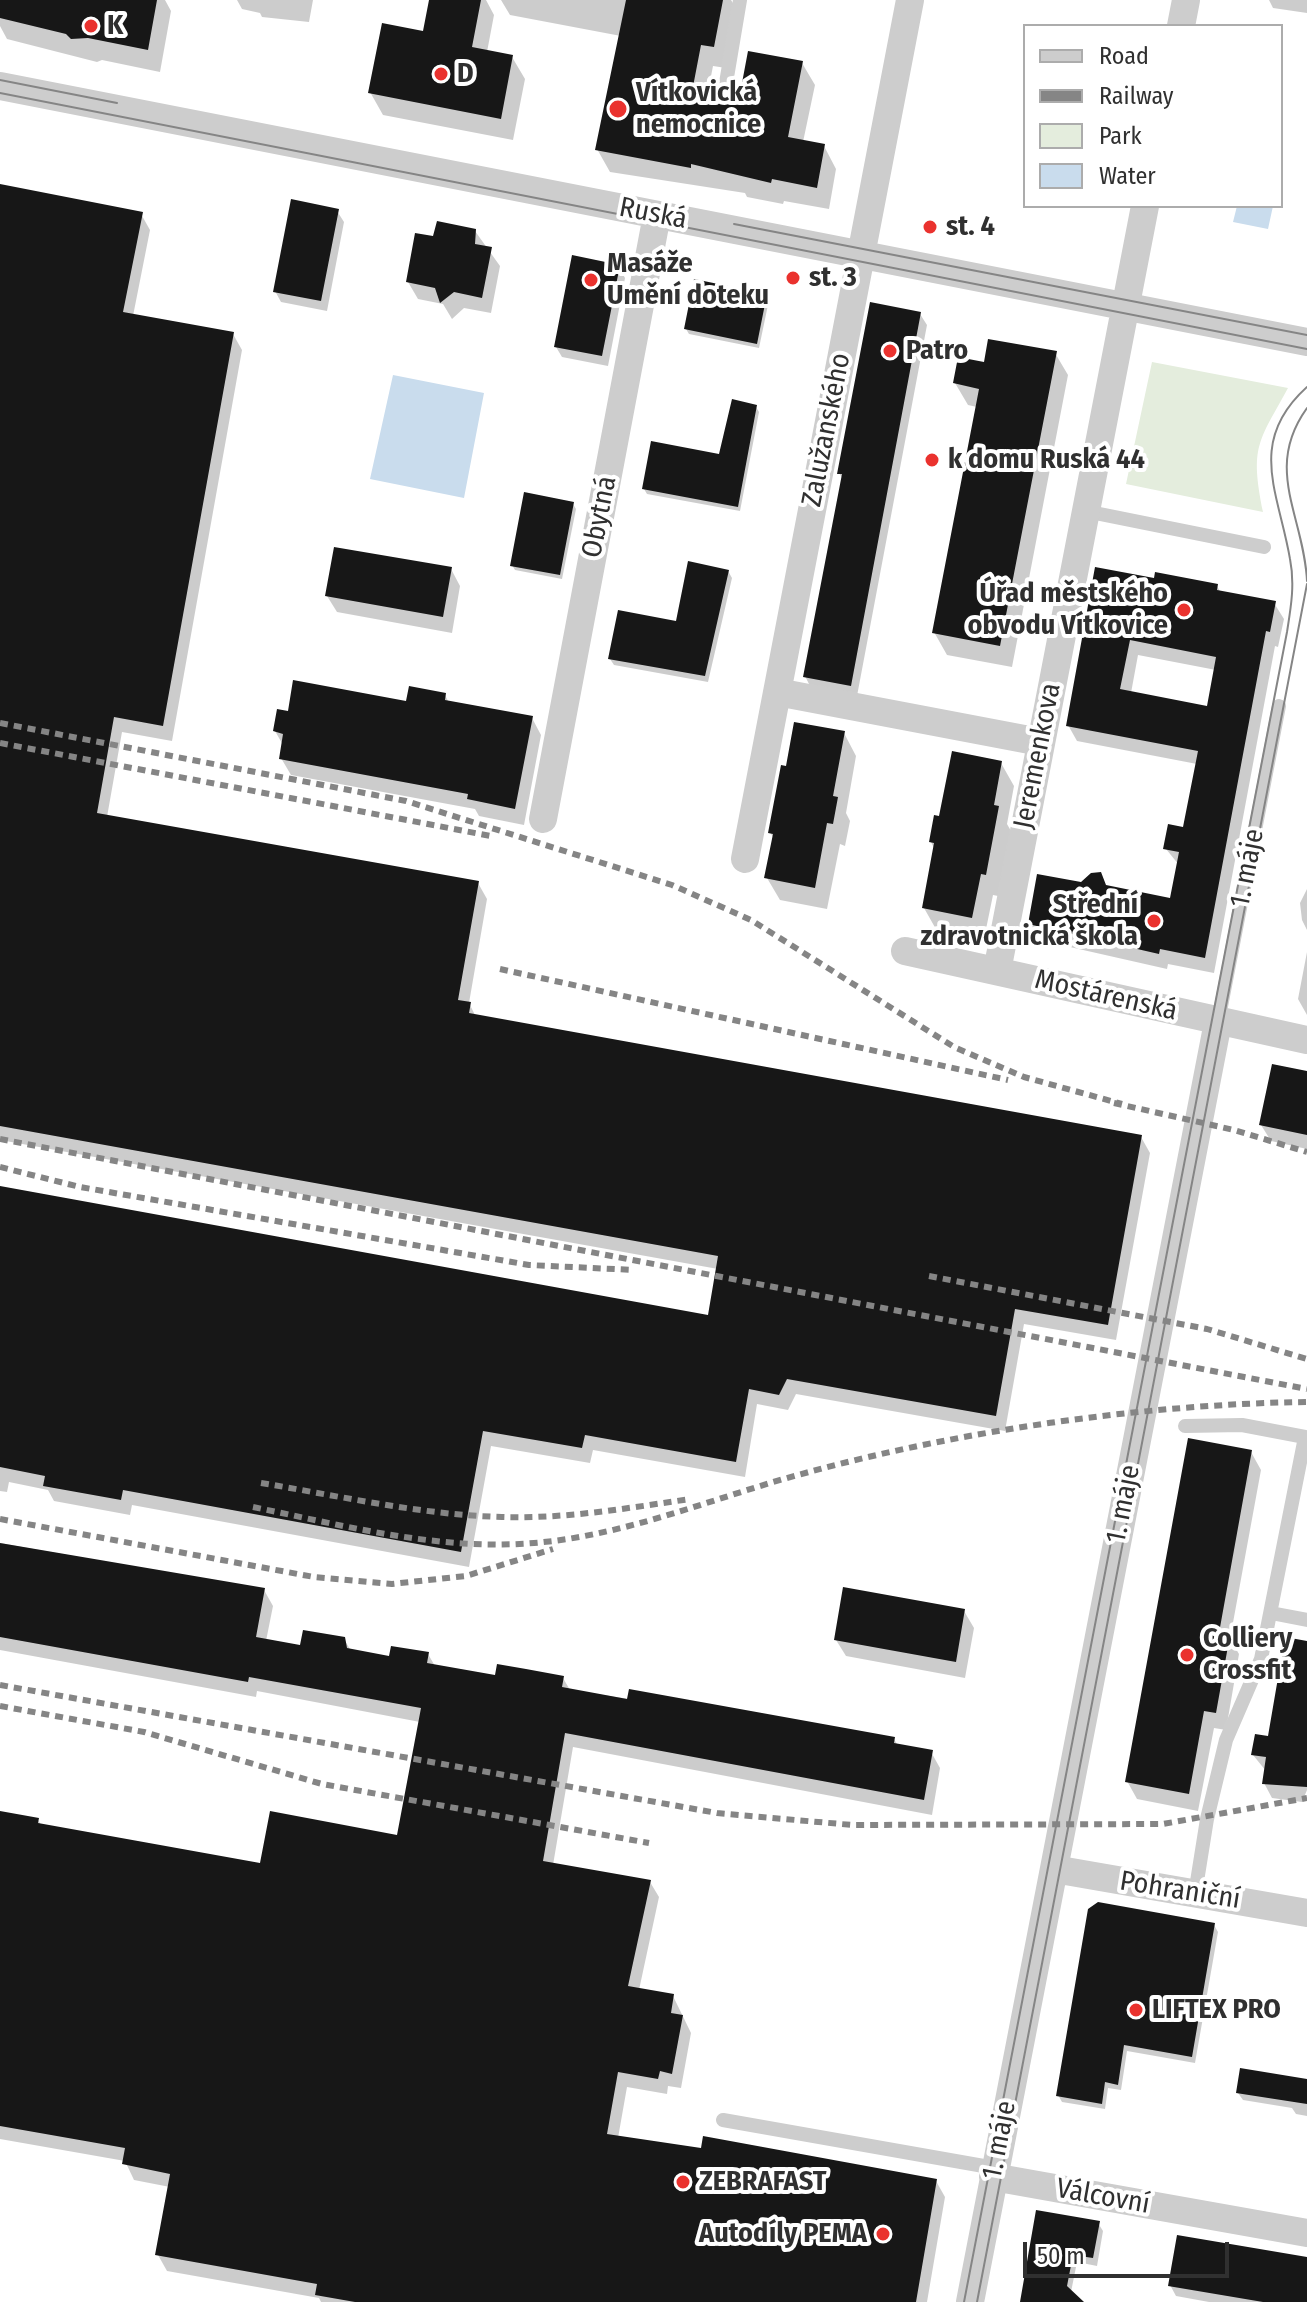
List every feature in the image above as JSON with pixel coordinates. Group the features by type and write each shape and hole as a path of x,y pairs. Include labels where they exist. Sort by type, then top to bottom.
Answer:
{"street":[{"name":"Zalužanského","path":"745,859 910,0"},
{"path":"1181,24 1186,0"},
{"name":"Ruská","path":"0,86 1307,342"},
{"name":"Jeremenkova","path":"997,971 1145,208"},
{"name":"Obytná","path":"543,819 657,215"},
{"path":"777,692 1040,742"},
{"name":"Mostárenská","path":"905,951 1307,1040"},
{"name":"1. máje","path":"970,2302 1218,1022"},
{"name":"Pohraniční","path":"1054,1869 1307,1913"},
{"name":"Válcovní","path":"994,2172 1307,2233"}],"lane":[{"path":"725,89 740,0"},
{"path":"1085,511 1264,547"},
{"name":"1. máje","path":"1218,1022 1279,706"},
{"path":"1185,1426 1242,1425 1306,1430 1302,1477 1261,1659 1226,1740 1207,1819 1195,1894"},
{"path":"1271,1613 1307,1620"},
{"path":"723,2120 994,2172"}],"green space":[{"path":"1152,362 1288,388 1259,446 1257,473 1263,512 1126,484"}],"water":[{"path":"1236,208 1273,208 1268,229 1233,222"},
{"path":"393,375 484,393 464,498 370,479"}],"building":[{"name":"K","path":"0,0 157,0 148,50 88,38 71,39 66,34 0,18"},
{"name":"D","path":"429,0 481,0 472,47 513,55 501,119 368,93 382,23 423,31"},
{"path":"626,0 723,0 714,47 701,45 691,97 732,104 733,98 739,99 748,51 803,61 788,137 825,144 817,188 772,179 771,183 691,164 691,168 595,150"},
{"path":"0,184 143,212 123,312 234,332 163,726 114,717 97,813 479,881 458,1000 471,1002 469,1013 1142,1135 1108,1325 1015,1309 996,1416 787,1379 779,1395 749,1389 736,1462 585,1435 582,1448 483,1431 461,1552 123,1490 121,1500 43,1486 45,1476 0,1467 0,1186 708,1315 718,1256 0,1126"},
{"path":"291,199 339,209 321,301 273,292"},
{"path":"437,221 476,229 475,244 492,247 482,298 454,292 440,303 435,288 406,282 415,233 433,236"},
{"path":"572,255 620,265 602,356 554,347"},
{"path":"694,279 767,294 757,344 684,329"},
{"path":"870,302 921,312 851,686 803,677 842,474 837,474"},
{"path":"988,339 1057,351 1000,646 932,633 979,389 953,383 958,357 984,362"},
{"path":"732,399 757,405 738,507 642,489 651,441 719,454"},
{"path":"524,492 574,502 560,575 510,566"},
{"path":"334,547 452,567 443,617 325,596"},
{"path":"688,561 729,570 705,676 608,659 618,610 676,621"},
{"path":"1095,567 1154,578 1155,572 1218,584 1217,590 1276,601 1270,632 1266,631 1205,958 1160,949 1159,954 1028,924 1037,874 1081,882 1091,873 1101,872 1106,885 1170,898 1179,852 1163,849 1168,824 1183,827 1198,751 1066,726","holes":["1130,640 1216,657 1207,706 1120,689"]},
{"path":"293,680 406,701 409,686 446,693 445,700 533,716 515,809 467,799 468,794 279,759 283,734 273,731 277,709 288,711"},
{"path":"794,722 845,731 833,796 838,797 833,824 827,823 815,888 764,878 773,834 768,833 781,765 786,766"},
{"path":"952,751 1002,761 994,805 999,806 986,875 981,874 972,918 922,908 934,843 929,842 934,815 939,816"},
{"path":"1272,1064 1307,1071 1307,1135 1259,1125"},
{"path":"1188,1438 1252,1450 1219,1633 1230,1635 1216,1713 1204,1711 1189,1794 1125,1782"},
{"path":"0,1543 265,1588 256,1637 300,1645 303,1630 345,1637 347,1648 389,1656 391,1646 429,1652 427,1663 495,1675 497,1664 564,1676 562,1687 627,1699 629,1689 895,1737 894,1743 933,1750 924,1800 565,1733 543,1861 651,1880 628,1986 674,1994 671,2013 683,2015 672,2074 660,2071 658,2079 618,2072 607,2134 701,2148 703,2136 937,2179 916,2302 355,2302 315,2295 317,2284 155,2255 170,2174 122,2164 125,2148 0,2126 0,1811 39,1818 38,1823 260,1863 270,1811 397,1835 421,1708 249,1677 248,1682 0,1637"},
{"path":"843,1587 965,1609 956,1662 834,1640"},
{"path":"1285,1637 1307,1641 1307,1787 1262,1784 1266,1757 1251,1755 1255,1734 1268,1736"},
{"path":"1098,1902 1215,1923 1192,2057 1124,2045 1118,2085 1105,2082 1102,2104 1056,2096 1088,1909"},
{"path":"1240,2068 1307,2079 1307,2104 1236,2093"},
{"path":"1036,2210 1100,2221 1093,2258 1073,2255 1067,2286 1084,2302 1020,2302"},
{"path":"1177,2235 1307,2257 1307,2302 1263,2302 1168,2286"}],"tram line":[{"path":"0,80 117,103"},
{"path":"0,93 1307,349"},
{"path":"734,224 1307,335"},
{"path":"964,2302 1287,632 1292,596 1291,568 1274,490 1272,448 1277,428 1288,407 1307,387"},
{"path":"1307,408 1294,430 1287,472 1307,581"},
{"path":"977,2302 1307,584"}],"railway":[{"path":"0,723 406,801 672,885 751,920 954,1047 1024,1077 1122,1104"},
{"path":"0,743 491,836"},
{"path":"500,969 1008,1080"},
{"path":"1114,1103 1234,1130 1307,1152"},
{"path":"0,1139 1307,1389"},
{"path":"0,1167 80,1187 529,1265 634,1270"},
{"path":"929,1276 1207,1329 1307,1359"},
{"path":"253,1507 428,1540 498,1545 534,1543 605,1532 809,1472 992,1432 1120,1414 1307,1402"},
{"path":"261,1483 411,1509 502,1517 573,1515 690,1499"},
{"path":"0,1519 314,1577 392,1584 466,1576 553,1549"},
{"path":"0,1685 717,1813 852,1825 1163,1824 1307,1798"},
{"path":"0,1706 144,1732 322,1784 649,1843"}],"place":[{"name":"K","path":"91,26"},
{"name":"D","path":"441,74"},
{"name":"Vítkovická nemocnice","path":"618,109"},
{"name":"st. 4","path":"930,227"},
{"name":"st. 3","path":"793,278"},
{"name":"Masáže Umění doteku","path":"591,280"},
{"name":"Patro","path":"890,351"},
{"name":"k domu Ruská 44","path":"932,460"},
{"name":"Úřad městského obvodu Vítkovice","path":"1184,610"},
{"name":"Střední zdravotnická škola","path":"1154,921"},
{"name":"Colliery Crossfit","path":"1187,1655"},
{"name":"LIFTEX PRO","path":"1136,2010"},
{"name":"ZEBRAFAST","path":"683,2182"},
{"name":"Autodíly PEMA","path":"883,2234"}]}
